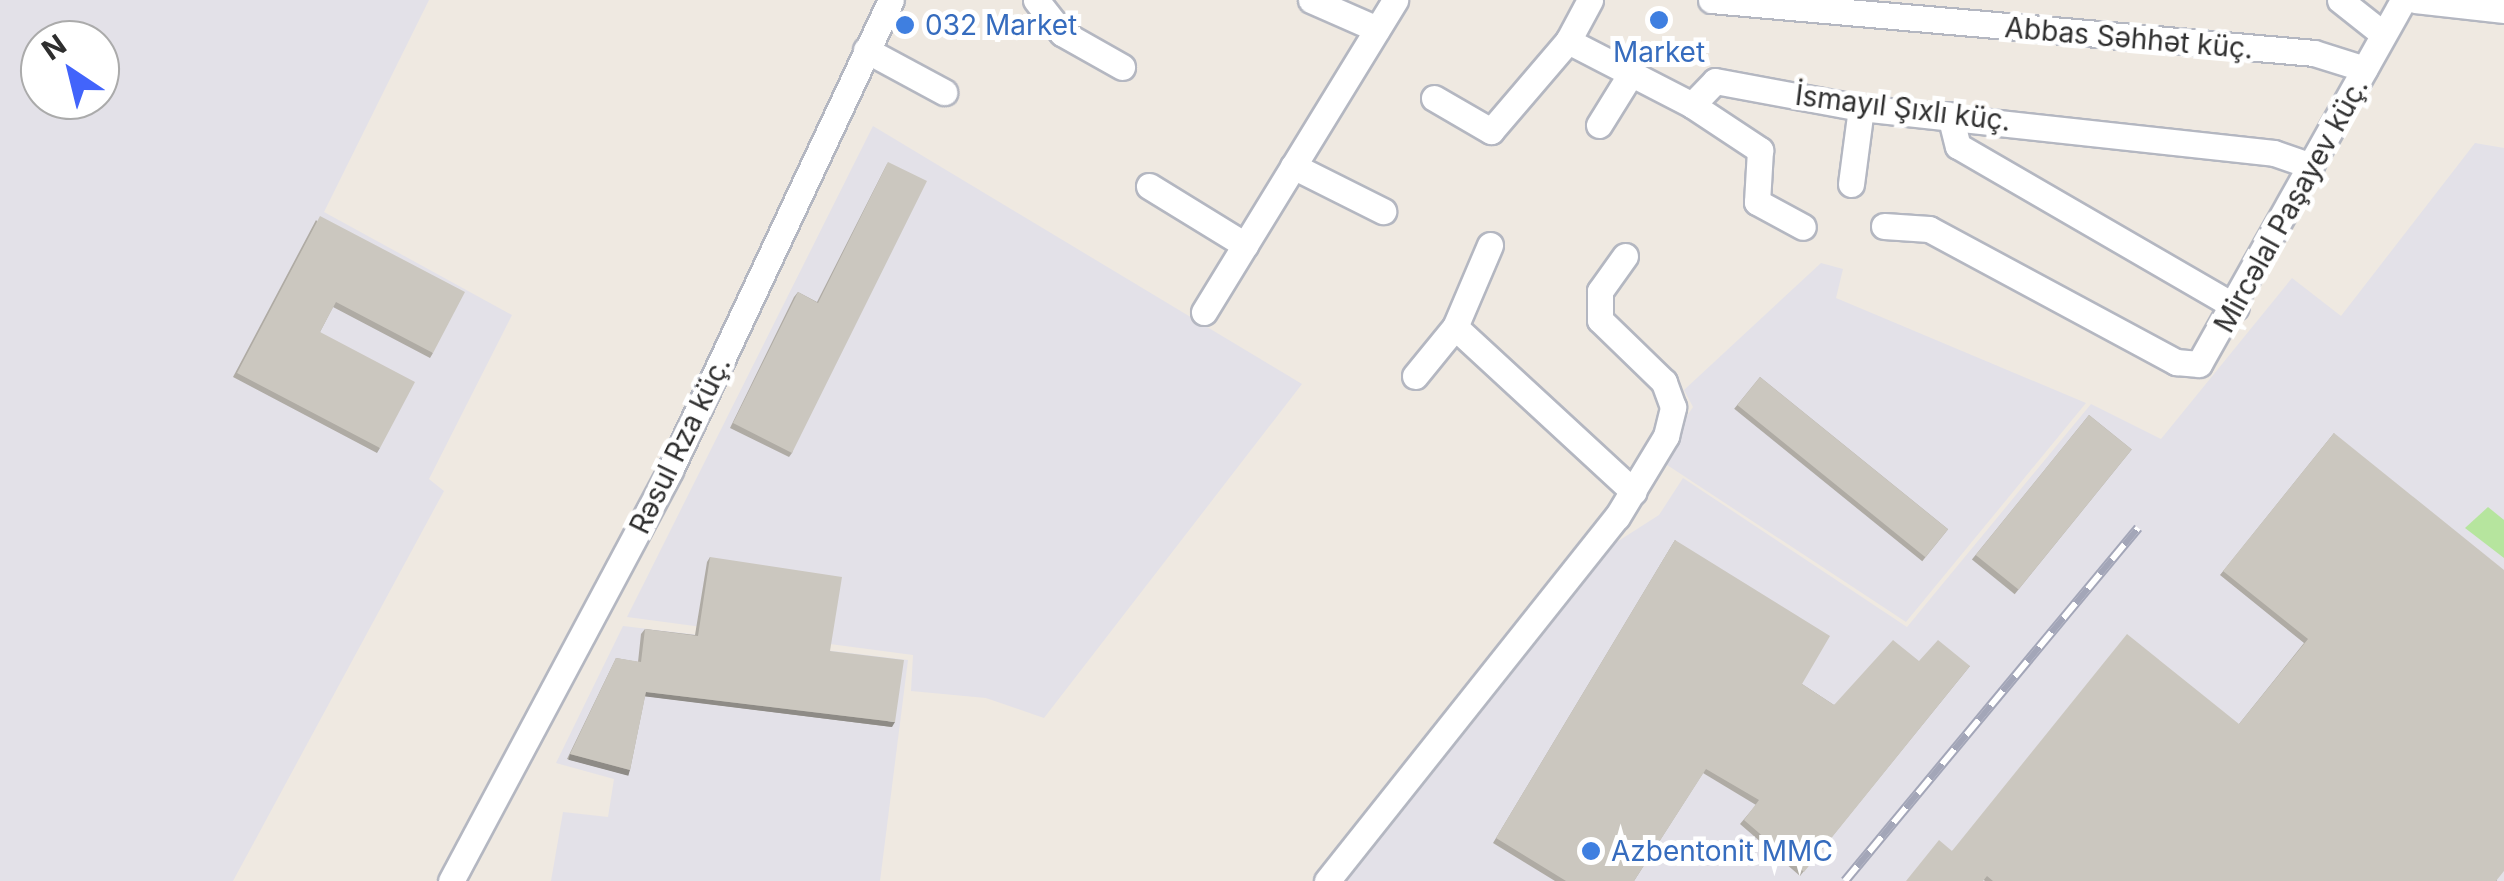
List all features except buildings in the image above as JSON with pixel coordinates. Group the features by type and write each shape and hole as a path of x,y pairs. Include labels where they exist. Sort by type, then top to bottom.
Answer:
{"street":[{"name":"Rəsul Rza küç.","path":"451,881 670,470 891,0"},
{"path":"1036,0 1062,32 1122,68"},
{"path":"1311,0 1377,28"},
{"path":"1204,312 1394,0"},
{"path":"1434,98 1491,132 1568,41 1590,0"},
{"name":"Abbas Səhhət küç.","path":"1711,0 2314,54 2365,69"},
{"path":"2340,0 2383,34"},
{"name":"Mircəlal Paşayev küç.","path":"1884,226 1946,237 2176,362 2207,359 2403,0"},
{"path":"2416,0 2504,10"},
{"path":"1568,41 1692,105 1760,150 1753,194 1802,228"},
{"path":"866,50 944,92"},
{"path":"1599,124 1630,75"},
{"name":"İsmayıl Şıxlı küç.","path":"1692,105 1715,81 1861,108 1950,114 2274,153 2311,166"},
{"path":"1852,184 1861,108"},
{"path":"1950,114 1958,146 2236,307"},
{"path":"1293,166 1383,210"},
{"path":"1150,186 1245,245"},
{"path":"1416,376 1455,327 1490,245"},
{"path":"1327,881 1634,492 1673,407 1664,382 1600,320 1600,291 1625,256"},
{"path":"1455,327 1634,492"}],"shaded area":[{"path":"0,0 429,0 324,212 512,315 429,479 444,491 233,881 0,881"},
{"path":"873,126 1302,384 1044,718 986,698 911,691 913,655 627,617"},
{"path":"2475,143 2504,148 2504,881 1339,881 1609,547 1659,515 1683,478 1907,627 2091,404 2161,439 2292,278 2341,316"},
{"path":"1821,263 1843,269 1836,298 2086,403 1906,622 1658,459 1693,407 1684,390"},
{"path":"623,626 908,660 880,881 551,881 563,812 608,817 614,779 556,763"}],"green space":[{"path":"2488,507 2504,520 2504,558 2465,528"}],"railway":[{"path":"1845,881 2138,528"}],"place":[{"name":"Market","path":"1659,20"},
{"name":"032 Market","path":"905,25"},
{"name":"Azbentonit MMC","path":"1591,851"}]}
